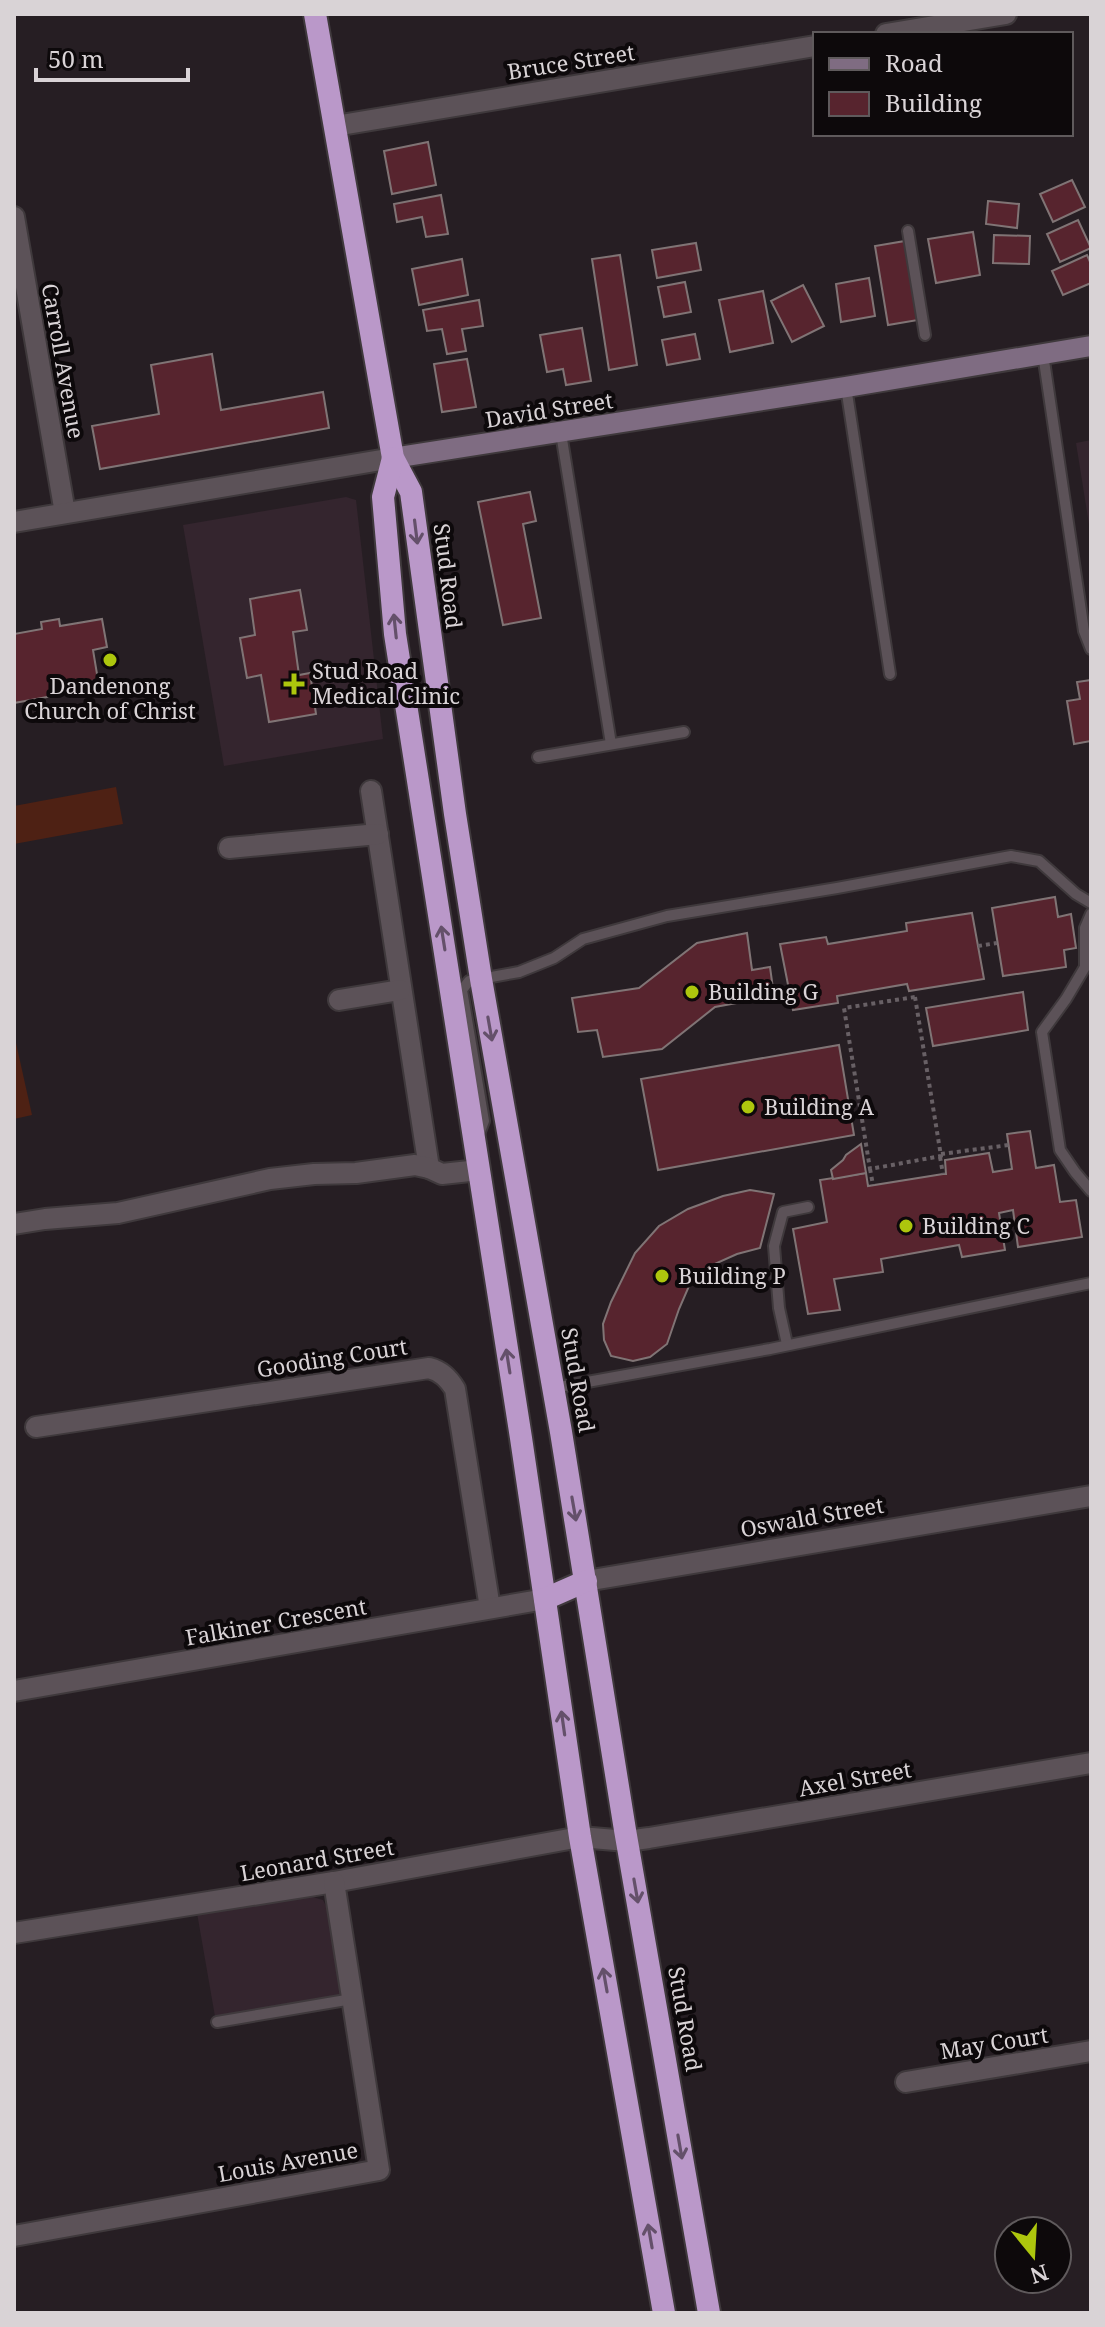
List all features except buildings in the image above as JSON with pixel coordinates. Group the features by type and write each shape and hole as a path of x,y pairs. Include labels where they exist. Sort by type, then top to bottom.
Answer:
{"highway":[{"name":"Stud Road","path":"315,14 393,458 411,492 481,979 554,1388 627,1841 709,2313"},
{"name":"Stud Road","path":"393,458 383,497 395,634 580,1837 664,2313"},
{"name":"Oswald Street","path":"545,1599 586,1581"}],"main road":[{"name":"David Street","path":"393,458 1091,346"}],"street":[{"path":"898,32 1006,14"},
{"name":"Bruce Street","path":"335,126 813,46"},
{"name":"Carroll Avenue","path":"14,217 65,513"},
{"name":"David Street","path":"14,522 393,458"},
{"path":"371,791 429,1168"},
{"path":"229,848 378,834"},
{"path":"339,1000 400,990"},
{"path":"14,1224 118,1213 270,1179 415,1165 442,1174 479,1170"},
{"name":"Gooding Court","path":"36,1427 429,1368 436,1370 455,1389 490,1608"},
{"name":"Oswald Street","path":"586,1581 1091,1496"},
{"name":"Falkiner Crescent","path":"14,1691 545,1599"},
{"name":"Axel Street","path":"627,1841 1091,1763"},
{"name":"Leonard Street","path":"14,1933 334,1882 580,1837 627,1841"},
{"name":"Louis Avenue","path":"14,2236 379,2170 334,1882"},
{"name":"May Court","path":"906,2082 1091,2051"}],"lane":[{"path":"908,231 925,335"},
{"path":"1043,354 1084,631 1091,649"},
{"path":"846,387 890,674"},
{"path":"561,433 611,744"},
{"path":"538,757 684,732"},
{"path":"475,1144 484,1121 462,990 469,981 519,972 554,958 583,939 667,916 1011,856 1039,861 1076,894 1091,903"},
{"path":"1091,914 1085,928 1085,967 1042,1032 1060,1150 1091,1191"},
{"path":"787,1344 779,1308 774,1246 783,1212 808,1207"},
{"path":"554,1388 770,1349 1091,1283"},
{"path":"217,2022 352,1999"}],"path":[{"path":"978,946 997,943"},
{"path":"873,1185 844,1008 915,997 943,1174"},
{"path":"870,1169 1009,1145"}],"shaded area":[{"path":"1091,440 1091,537 1076,443"},
{"path":"346,497 356,500 383,739 224,766 183,525"},
{"path":"116,787 123,824 14,844 14,806"},
{"path":"14,1034 32,1115 14,1119"},
{"path":"306,1895 323,1900 327,1908 343,2007 217,2028 197,1913"}],"place":[{"name":"Dandenong Church of Christ","path":"110,660"},
{"name":"Stud Road Medical Clinic","path":"294,684"},
{"name":"Building G","path":"692,992"},
{"name":"Building A","path":"748,1107"},
{"name":"Building C","path":"906,1226"},
{"name":"Building P","path":"662,1276"}]}
